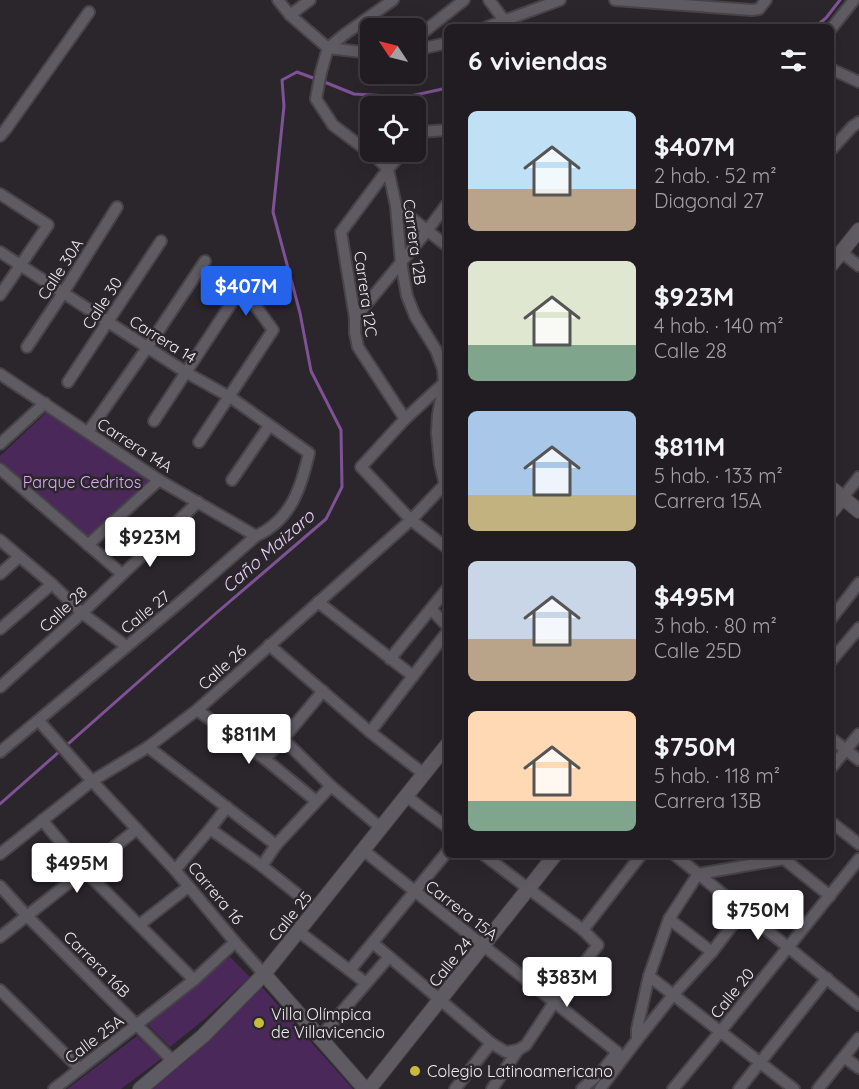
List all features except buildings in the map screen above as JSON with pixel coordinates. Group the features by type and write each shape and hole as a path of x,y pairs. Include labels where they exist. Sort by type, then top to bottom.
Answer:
{"street":[{"path":"278,0 290,15 328,48 360,53"},
{"path":"290,15 310,0"},
{"path":"393,0 328,48 316,99 333,125 388,169 394,162"},
{"path":"426,30 464,0"},
{"path":"489,0 504,20"},
{"path":"494,24 560,0"},
{"path":"615,0 752,10 759,9 766,0"},
{"path":"834,25 854,0"},
{"path":"0,136 89,12"},
{"path":"426,48 444,44"},
{"path":"834,70 859,82"},
{"path":"836,136 859,122"},
{"path":"426,133 444,130"},
{"name":"Carrera 12B","path":"388,169 396,206 401,262 410,306 436,350 444,375"},
{"name":"Carrera 12C","path":"388,169 341,232 358,347 405,419"},
{"path":"0,194 48,225 0,296"},
{"path":"396,206 444,244"},
{"name":"Calle 30A","path":"27,347 117,207"},
{"path":"355,318 428,231 444,208"},
{"path":"834,261 859,230"},
{"name":"Calle 30","path":"68,382 161,241"},
{"name":"Carrera 14","path":"0,252 147,348 230,397 309,453"},
{"path":"842,252 859,266"},
{"path":"88,432 205,261"},
{"path":"154,421 242,287 273,330 199,442"},
{"name":"Carrera 14A","path":"1,377 45,403 159,480 256,536"},
{"path":"444,382 405,419 361,467 411,520 444,546"},
{"path":"444,386 437,433 440,464 444,477"},
{"path":"0,444 45,403"},
{"path":"232,480 269,426"},
{"name":"Calle 27","path":"0,752 256,536 280,520 292,504 303,478 309,453"},
{"path":"0,469 122,574"},
{"path":"834,508 859,477"},
{"path":"88,545 159,480"},
{"name":"Calle 26","path":"0,854 92,781 148,747 197,710 411,520 444,485"},
{"path":"834,490 859,511"},
{"name":"Calle 28","path":"0,687 82,613 198,502"},
{"path":"0,540 82,613 126,646"},
{"path":"0,574 19,557"},
{"path":"0,629 52,584"},
{"path":"834,616 857,590"},
{"path":"390,659 444,593"},
{"path":"318,602 412,676"},
{"path":"431,609 444,623"},
{"path":"834,655 859,628"},
{"path":"370,732 444,636"},
{"path":"268,645 370,732 424,774"},
{"path":"265,759 322,691"},
{"path":"197,710 265,759 316,801"},
{"name":"Carrera 16","path":"39,721 175,870 235,942 367,1089"},
{"path":"834,764 859,734"},
{"path":"283,740 331,786 381,828"},
{"path":"834,740 859,760"},
{"path":"148,747 276,845"},
{"name":"Calle 25","path":"140,1089 174,1062 224,1016 264,974 444,749"},
{"path":"261,866 276,845 331,786"},
{"path":"406,796 444,825"},
{"path":"175,870 227,807"},
{"path":"42,820 84,870 194,980"},
{"path":"834,824 859,844"},
{"path":"0,937 137,829"},
{"path":"210,829 316,909"},
{"name":"Carrera 15A","path":"363,850 617,1052"},
{"path":"350,970 444,856"},
{"path":"372,943 490,1043 506,1052 518,1050 526,1045 555,1001 598,945 583,930 488,858"},
{"name":"Calle 24","path":"367,1089 553,858"},
{"path":"583,930 639,858"},
{"path":"679,858 859,1005"},
{"path":"634,1044 649,976 669,919 698,874 778,858"},
{"path":"784,858 830,896"},
{"name":"Calle 20","path":"673,1089 858,862"},
{"name":"Carrera 16B","path":"0,886 27,916 174,1062"},
{"path":"139,926 188,887"},
{"path":"600,1089 744,910"},
{"path":"669,919 712,952"},
{"path":"298,931 366,983"},
{"name":"Calle 25A","path":"54,1089 194,980 235,942"},
{"path":"320,1037 389,957"},
{"path":"649,976 794,1089"},
{"path":"739,1089 827,978"},
{"path":"0,990 80,1069"},
{"path":"818,1089 859,1038"},
{"path":"457,1088 490,1043"},
{"path":"582,1089 603,1070 617,1052 634,1044"},
{"path":"492,1089 518,1050"},
{"path":"844,1057 859,1068"}],"green space":[{"name":"Parque Cedritos","path":"50,409 158,480 88,544 0,468 0,456"},
{"path":"230,957 250,977 170,1047 148,1025 193,985"},
{"name":"Villa Olímpica de Villavicencio","path":"261,986 353,1089 151,1089 187,1060"},
{"path":"137,1036 161,1059 121,1089 67,1089"}],"waterway":[{"name":"Caño Maizaro","path":"819,24 840,0"},
{"name":"Caño Maizaro","path":"0,804 326,519 342,487 341,430 311,371 300,313 273,212 284,106 282,80 297,72 316,79"},
{"name":"Caño Maizaro","path":"322,81 354,94 406,97 444,89"}],"place":[{"name":"Villa Olímpica de Villavicencio","path":"259,1023"},
{"name":"Colegio Latinoamericano","path":"415,1071"}]}
